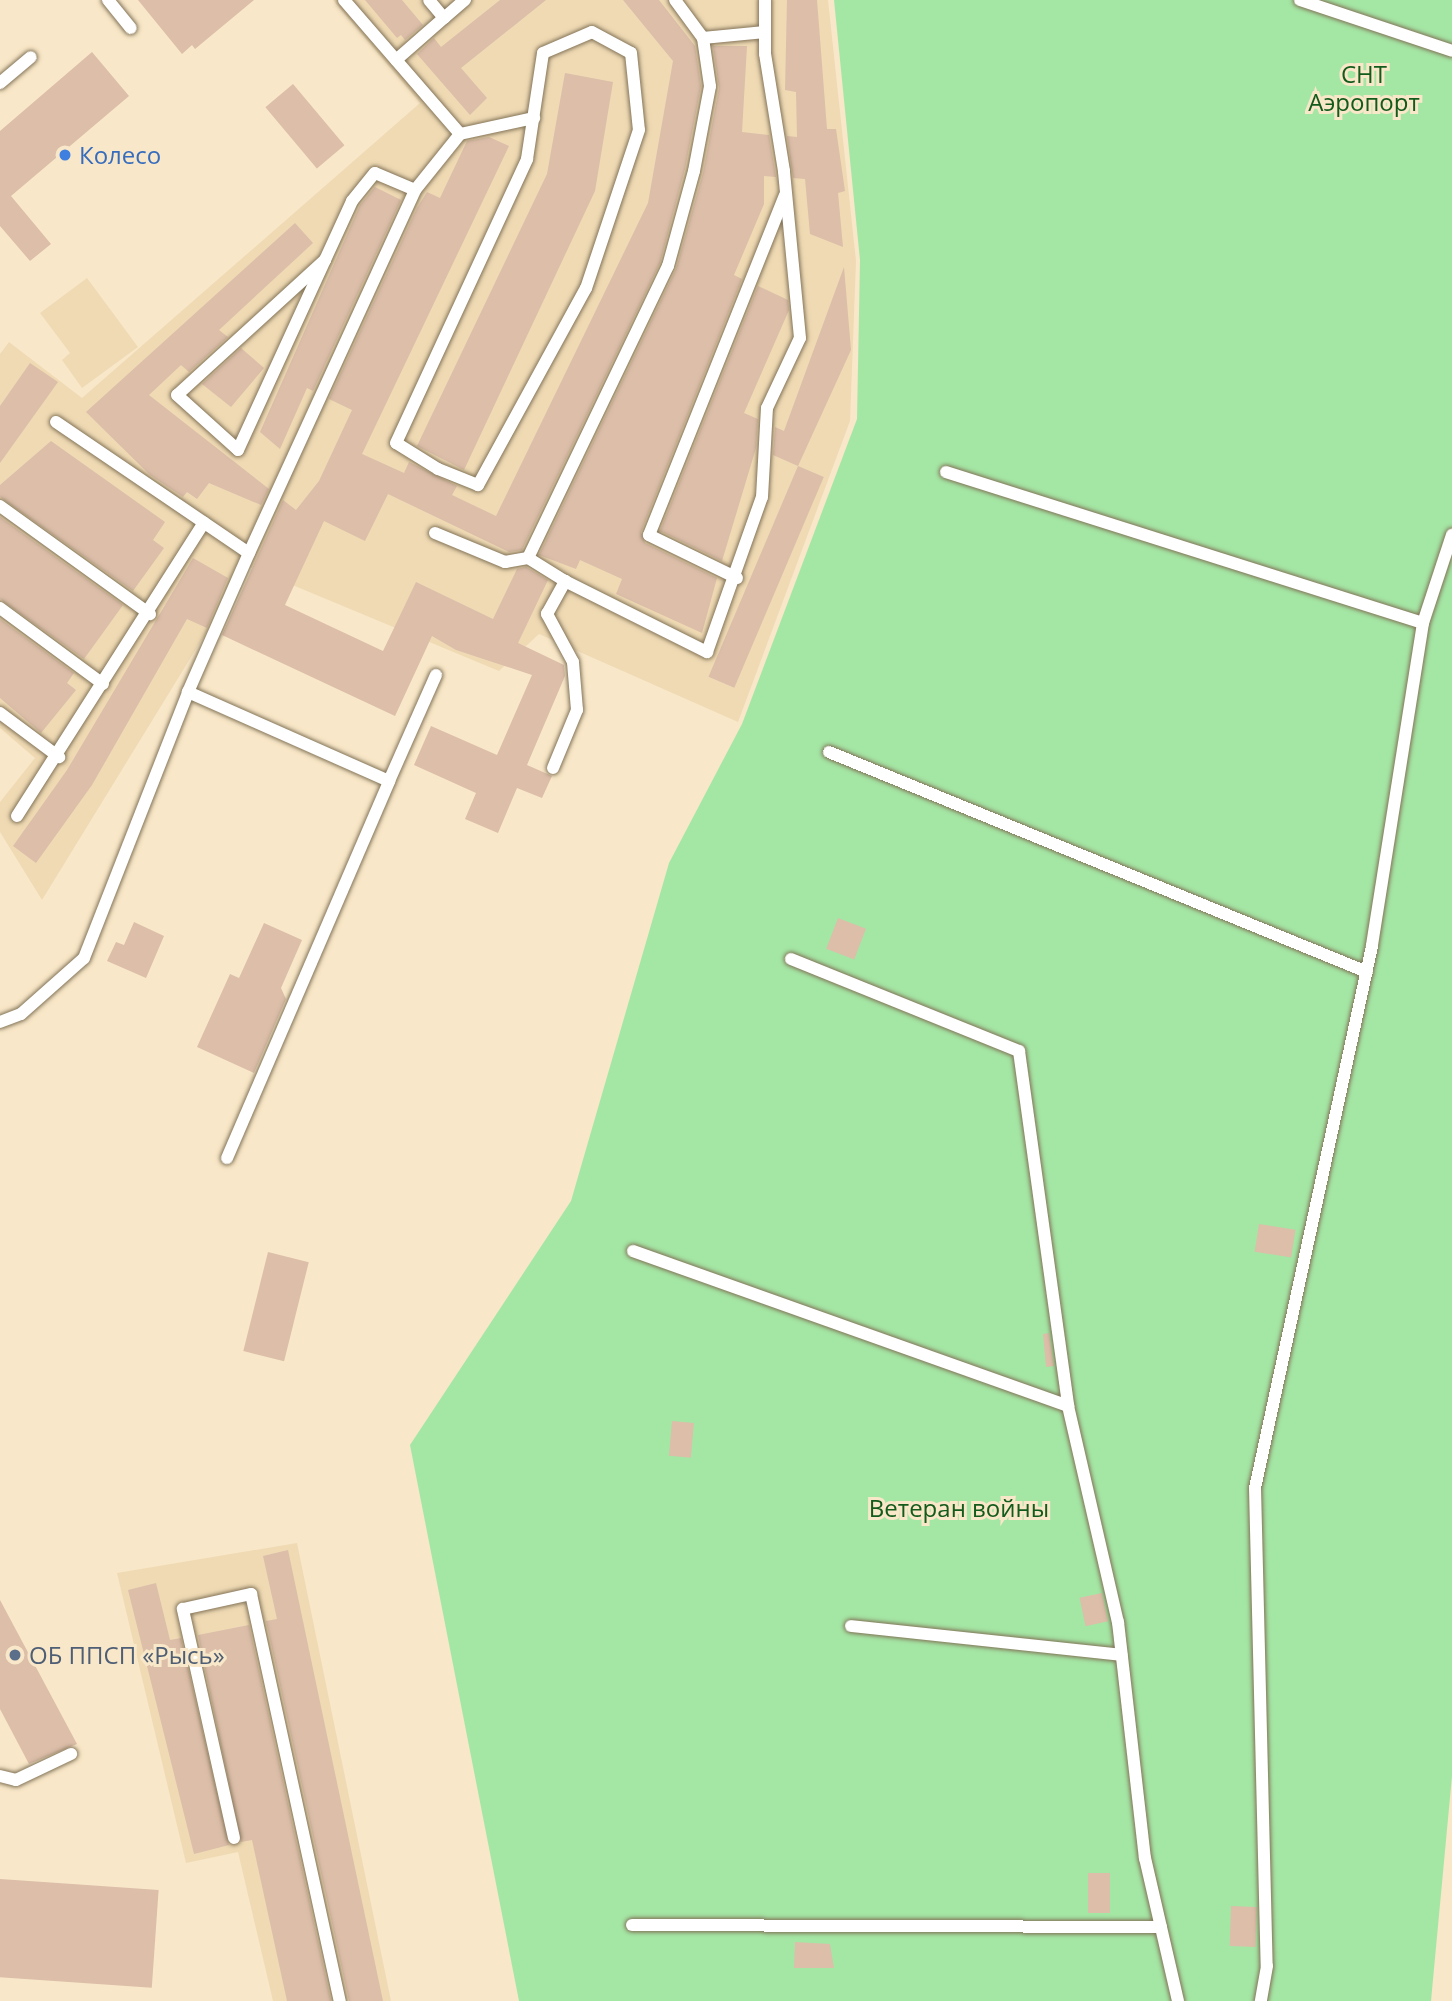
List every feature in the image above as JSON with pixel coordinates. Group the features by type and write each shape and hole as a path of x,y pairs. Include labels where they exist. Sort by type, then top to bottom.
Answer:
{"lane":[{"path":"108,0 131,28"},
{"path":"344,0 460,134"},
{"path":"429,0 444,18"},
{"path":"396,60 465,0"},
{"path":"528,558 668,265 694,172 710,86 703,38 675,0"},
{"path":"435,533 505,562 528,558 565,581 708,652 737,578 762,497 767,408 800,338 786,192 765,32 765,0"},
{"path":"1300,0 1452,51"},
{"path":"592,32 631,53 639,130 586,288 478,485 438,470 396,443 527,159 534,118 544,53 592,32"},
{"path":"703,38 765,32"},
{"path":"0,83 31,57"},
{"path":"0,1022 21,1014 85,958 188,692 248,553 415,190 460,134 534,118"},
{"path":"325,260 177,395 238,450 250,424 352,201 375,173 415,190"},
{"path":"737,578 649,535 786,192"},
{"path":"56,422 248,553"},
{"path":"947,472 1423,622"},
{"path":"0,506 150,614"},
{"path":"17,816 59,757 204,523"},
{"path":"1261,2001 1268,1966 1255,1488 1367,972 1423,622 1452,535"},
{"path":"553,768 577,710 573,662 547,614 565,581"},
{"path":"0,608 103,684"},
{"path":"227,1158 436,675"},
{"path":"188,692 389,781"},
{"path":"0,713 59,757"},
{"path":"830,752 1367,972"},
{"path":"791,959 1019,1051 1068,1406 1121,1655 1145,1858 1178,2001"},
{"path":"633,1251 1068,1406"},
{"path":"234,1838 183,1609 251,1594 340,2001"},
{"path":"851,1626 1121,1655"},
{"path":"0,1776 16,1780 71,1754"},
{"path":"632,1926 1161,1927"}],"shaded area":[{"path":"333,0 828,0 856,261 850,421 738,722 539,634 499,671 247,566 42,900 0,832 0,802 35,758 0,728 0,354 9,342 82,398 420,103"},
{"path":"87,278 138,347 82,388 62,360 70,353 40,313"},
{"path":"297,1543 391,2001 273,2001 238,1852 186,1863 117,1573"}],"green space":[{"name":"Ветеран войны","path":"834,0 1452,0 1452,1776 1431,2001 519,2001 410,1445 571,1201 669,863 742,724 857,419 860,260"}],"building":[{"path":"138,0 254,0 195,49 192,45 182,54"},
{"path":"365,0 402,0 423,25 405,40 401,35 397,38"},
{"path":"500,0 546,0 461,68 487,98 470,115 417,54 434,38 441,47"},
{"path":"623,0 659,0 695,46 701,86 685,169 660,263 522,550 509,552 388,494 365,541 324,521 285,605 383,651 416,582 493,619 517,569 526,567 548,580 518,643 564,665 565,676 527,765 552,776 542,798 517,788 498,833 465,819 476,793 414,765 431,726 497,755 532,675 456,650 432,636 395,716 222,635 283,500 296,510 319,481 352,410 329,399 417,208 427,192 440,198 467,141 489,137 509,146 362,454 404,473 409,462 457,486 452,495 496,516 648,203 673,61"},
{"path":"787,0 817,0 827,129 836,129 845,191 838,193 843,247 810,234 805,179 793,178 787,136 797,137 796,92 785,90"},
{"path":"713,46 747,46 742,132 769,135 776,177 764,176 764,204 734,275 742,279 641,532 645,543 717,578 702,633 616,594 622,579 580,560 576,569 539,555 676,269 703,173 719,88"},
{"path":"92,52 129,96 11,196 51,244 30,261 0,226 0,131"},
{"path":"565,73 613,82 595,191 464,470 417,446 547,174"},
{"path":"293,84 344,145 317,168 265,107"},
{"path":"375,187 401,200 313,391 307,388 280,449 260,432 360,205"},
{"path":"295,223 313,243 219,330 228,337 189,372 181,365 149,395 269,489 261,505 209,483 197,499 187,492 183,497 150,475 86,412"},
{"path":"844,267 851,350 798,466 773,455 775,427 784,431"},
{"path":"758,286 788,300 789,310 744,413 758,419 756,448 722,561 660,531"},
{"path":"241,348 264,368 231,407 202,384"},
{"path":"30,363 58,382 0,463 0,406"},
{"path":"51,441 165,522 153,540 164,548 133,591 0,497 0,485"},
{"path":"798,466 824,477 734,688 709,677"},
{"path":"0,517 123,605 84,659 0,599"},
{"path":"193,558 228,578 207,628 187,619 92,785 36,863 13,846 67,770"},
{"path":"0,619 74,673 67,683 76,690 41,733 0,698"},
{"path":"838,918 866,929 854,960 826,949"},
{"path":"134,922 164,936 146,978 107,961 116,942 124,945"},
{"path":"264,923 302,940 281,988 286,999 254,1073 197,1047 230,974 239,978"},
{"path":"1259,1224 1296,1230 1291,1257 1255,1252"},
{"path":"268,1252 309,1262 284,1361 243,1351"},
{"path":"1049,1333 1054,1366 1046,1367 1043,1334"},
{"path":"672,1421 694,1423 691,1458 669,1456"},
{"path":"288,1550 383,2001 349,2001 266,1621 277,1619 263,1556"},
{"path":"156,1583 170,1640 181,1638 229,1845 194,1854 128,1590"},
{"path":"1102,1593 1108,1621 1086,1626 1080,1598"},
{"name":"ОБ ППСП «Рысь»","path":"0,1600 77,1744 29,1764 0,1709"},
{"path":"249,1625 331,2001 287,2001 252,1840 241,1842 198,1635"},
{"path":"1088,1873 1110,1873 1110,1913 1088,1913"},
{"path":"0,1879 159,1890 152,1988 0,1977"},
{"path":"1231,1906 1257,1907 1256,1947 1230,1946"},
{"path":"795,1942 830,1944 834,1968 794,1968"}],"place":[{"name":"Колесо","path":"65,155"},
{"name":"ОБ ППСП «Рысь»","path":"15,1655"}],"park label":[{"name":"СНТ Аэропорт","path":"1364,88"}]}
